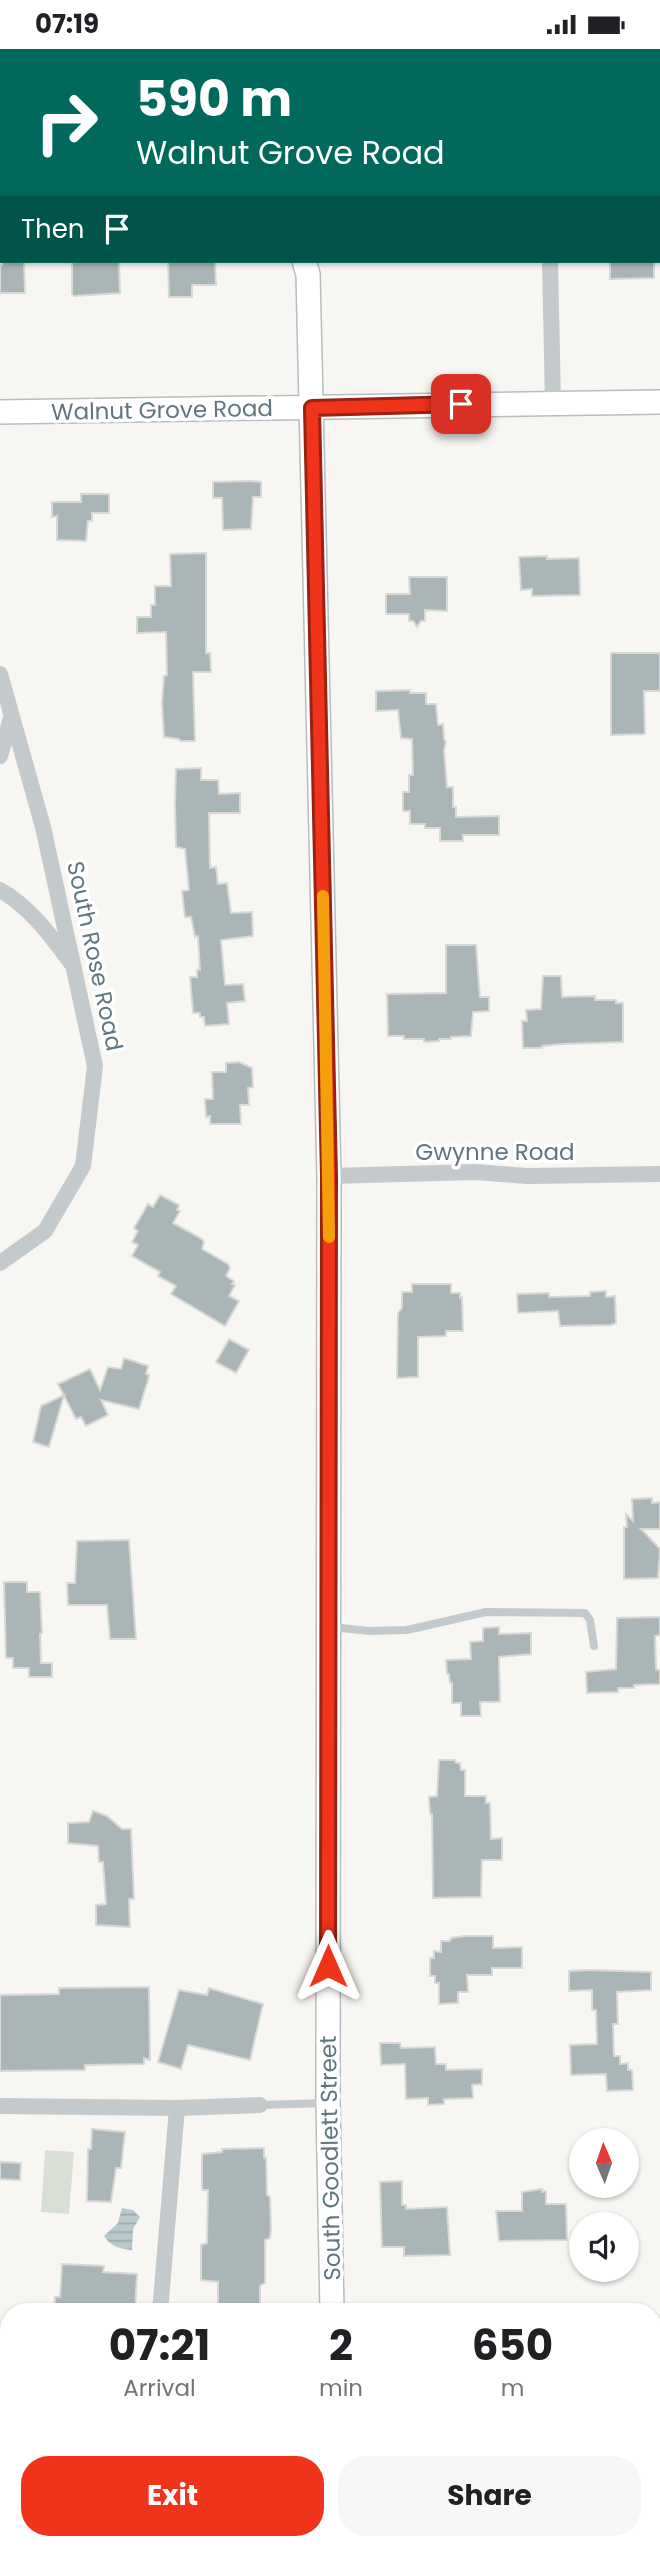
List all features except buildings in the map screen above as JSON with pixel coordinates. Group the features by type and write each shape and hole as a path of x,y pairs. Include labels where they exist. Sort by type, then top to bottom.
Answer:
{"main road":[{"name":"South Goodlett Street","path":"305,263 308,274 312,408 329,1176 328,2103 332,2303"},
{"name":"Walnut Grove Road","path":"0,412 660,402"}],"street":[{"path":"550,263 553,402"},
{"name":"South Rose Road","path":"0,674 43,827 95,1066 83,1166 45,1231 0,1263"},
{"path":"0,755 12,716"},
{"path":"0,890 15,899 44,927 76,969"},
{"name":"Gwynne Road","path":"329,1176 476,1172 527,1176 660,1174"},
{"path":"0,2106 177,2108 260,2105"},
{"path":"161,2303 177,2108"}],"lane":[{"path":"328,1627 369,1631 407,1630 486,1612 585,1613 590,1621 594,1646"},
{"path":"260,2105 328,2103"}],"shaded area":[{"path":"45,2150 74,2152 69,2214 41,2212"},
{"path":"122,2208 133,2210 140,2217 133,2229 132,2250 116,2246 104,2236 118,2223"}],"slow traffic":[{"path":"323,896 329,1237"}],"route":[{"path":"328,1966 329,1176 312,408 461,404"}]}
